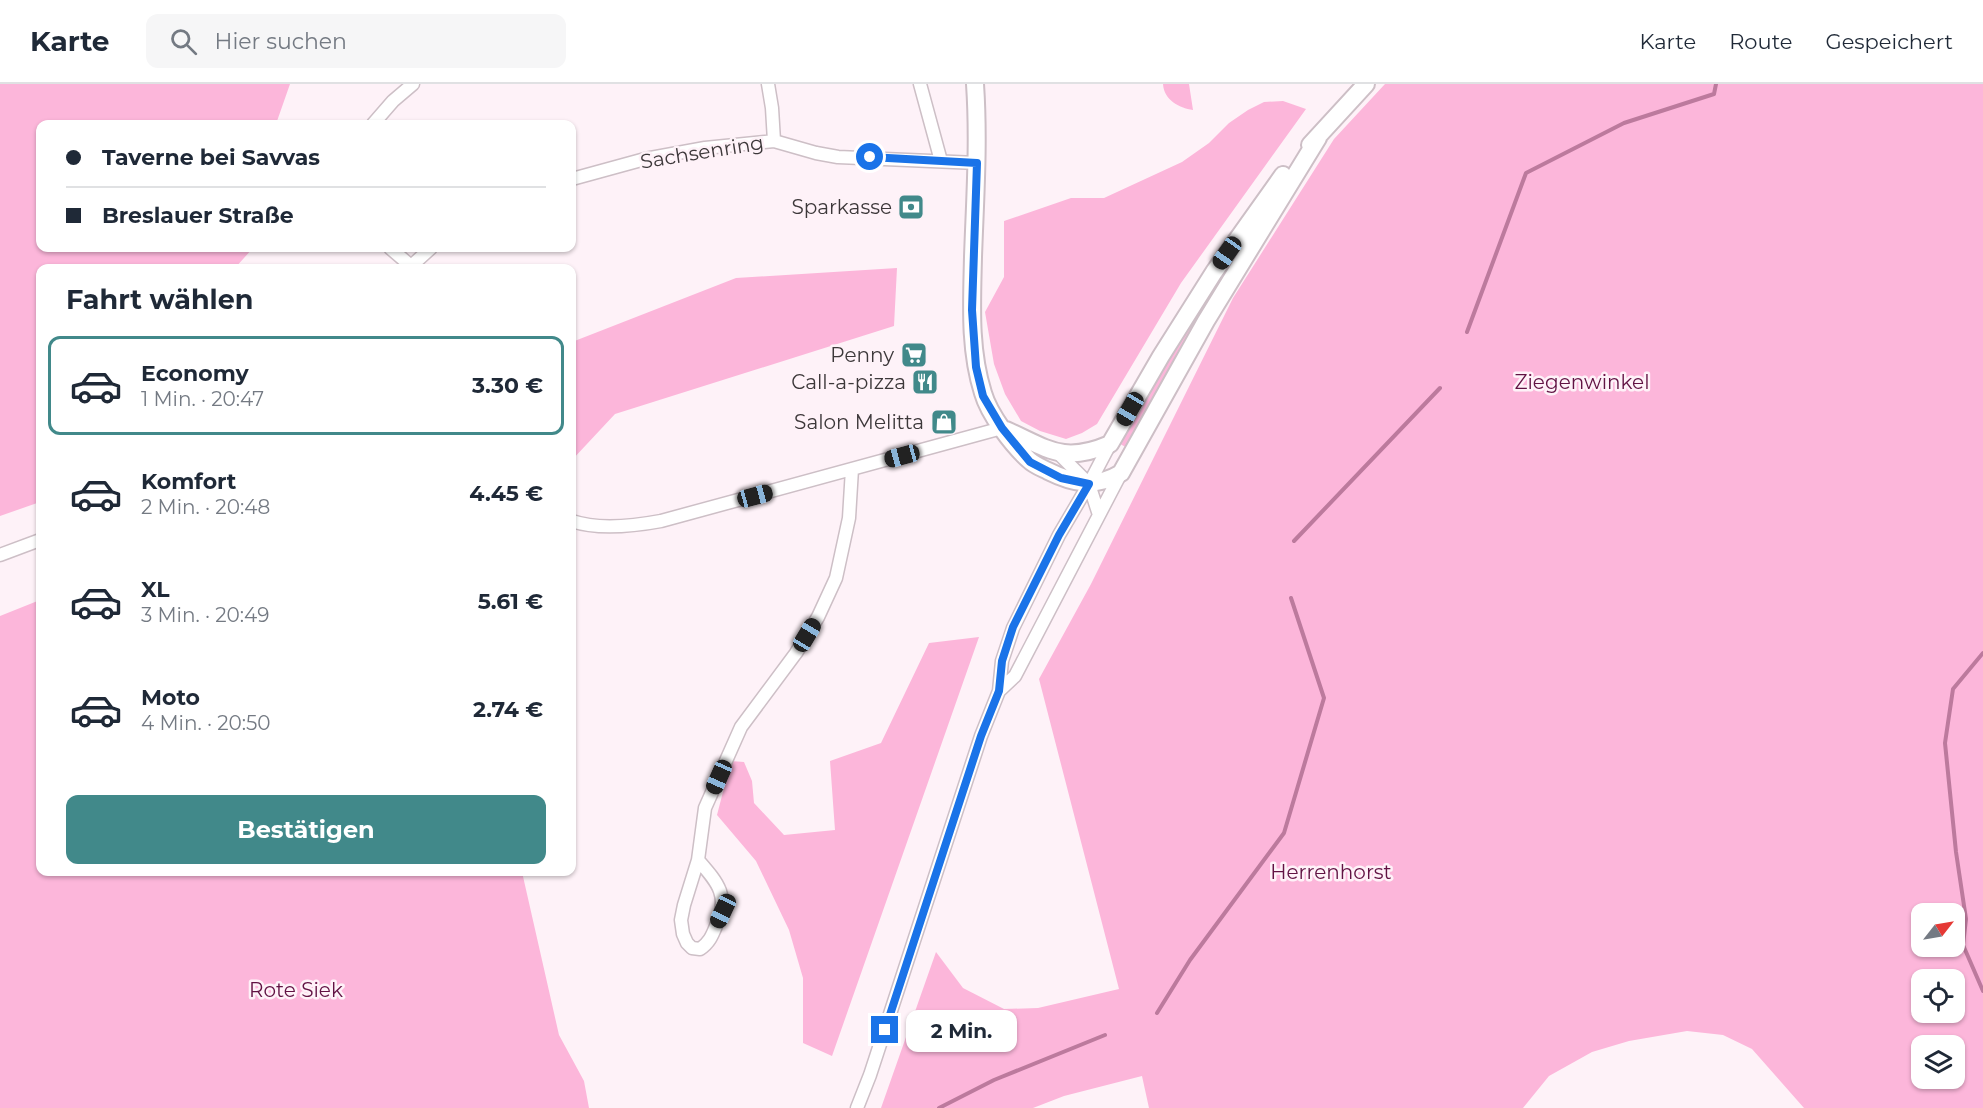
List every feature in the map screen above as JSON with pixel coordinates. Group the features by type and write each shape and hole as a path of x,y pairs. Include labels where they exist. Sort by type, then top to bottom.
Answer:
{"street":[{"path":"376,120 393,101 413,84"},
{"path":"768,84 774,141"},
{"path":"920,84 941,161"},
{"path":"975,84 977,163 972,310 976,367 983,396 1002,428 1030,462 1061,478 1089,484 1108,481 1121,473"},
{"path":"857,1108 870,1075 981,736 999,691 1002,661 1013,627 1059,535 1110,444 1161,356 1214,272 1296,158 1366,84"},
{"path":"999,691 1015,676 1121,473 1206,321 1317,138"},
{"name":"Sachsenring","path":"576,178 645,159 695,149 774,141 838,157 977,163"},
{"path":"394,252 407,264"},
{"path":"413,264 427,252"},
{"path":"576,523 626,526 661,521 1002,428 1058,453 1073,455 1095,451 1110,444"},
{"path":"1058,453 1089,484 1099,515"},
{"path":"698,860 714,878 721,891 723,911 708,943 700,949 692,948 687,943 681,920 698,860 705,808 741,727 796,653 818,617 836,578 849,518 852,470"},
{"path":"0,555 36,542"}],"green space":[{"path":"0,84 290,84 277,120 36,120 36,252 249,252 239,264 36,264 36,503 0,516"},
{"path":"1163,84 1189,84 1193,110 1169,99"},
{"name":"Ziegenwinkel","path":"1385,84 1983,84 1983,1108 1804,1108 1752,1049 1723,1035 1687,1031 1629,1041 1592,1052 1549,1076 1523,1108 1149,1108 1142,1076 1064,1096 1033,1108 881,1108 936,952 963,988 1004,1009 1038,1008 1119,989 1039,679 1091,584 1233,298 1334,139"},
{"path":"1283,101 1306,109 1181,283 1097,424 1066,439 1040,431 1021,421 1005,394 994,364 985,312 1004,277 1004,221 1071,198 1104,198 1182,162 1248,110 1264,102"},
{"path":"1262,215 1127,448 1117,442 1166,359"},
{"path":"897,268 894,326 615,414 576,456 576,340 736,278"},
{"name":"Rote Siek","path":"36,602 36,876 523,876 559,1035 584,1081 589,1108 0,1108 0,616"},
{"path":"979,637 832,1056 803,1043 803,978 789,930 756,861 717,815 731,761 744,762 752,781 754,803 784,835 835,830 830,761 881,743 929,643"}],"waterway":[{"path":"1467,332 1526,173 1624,123 1714,94 1716,84"},
{"path":"1294,541 1440,388"},
{"path":"1157,1013 1190,960 1284,833 1324,698 1291,598"},
{"path":"1983,653 1953,689 1945,743 1956,852 1966,919 1963,945 1983,991"},
{"path":"939,1108 994,1080 1105,1035"}],"place":[{"name":"Sparkasse","path":"911,207"},
{"name":"Penny","path":"914,355"},
{"name":"Call-a-pizza","path":"925,382"},
{"name":"Salon Melitta","path":"944,422"}],"route":[{"path":"870,157 977,163 972,310 976,367 983,396 1002,428 1030,462 1061,478 1089,484 1059,535 1013,627 1002,661 999,691 981,736 885,1030"}],"park label":[{"name":"Herrenhorst","path":"1331,872"}]}
